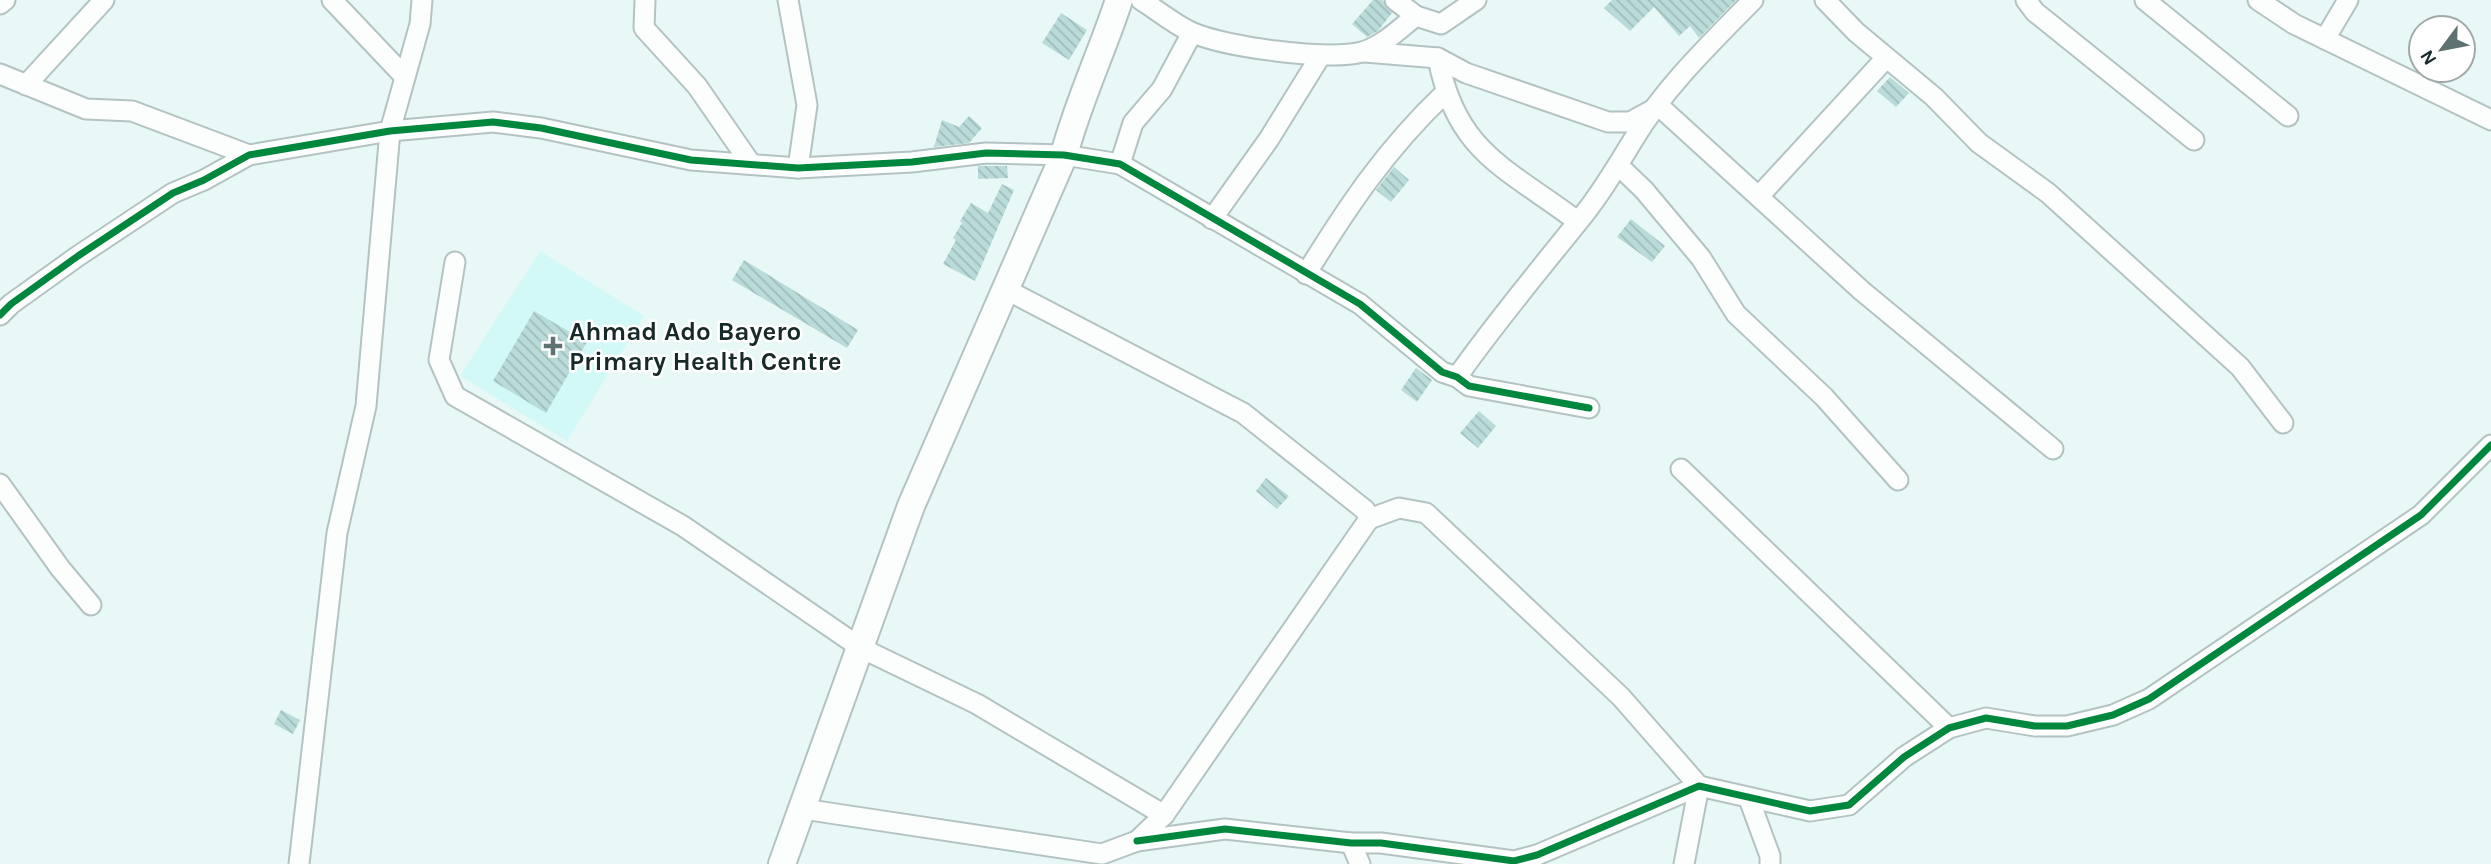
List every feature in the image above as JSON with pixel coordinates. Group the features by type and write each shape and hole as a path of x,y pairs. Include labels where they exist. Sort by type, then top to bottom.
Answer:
{"street":[{"path":"0,4 5,0"},
{"path":"26,85 104,0"},
{"path":"332,0 405,77"},
{"path":"299,864 337,533 366,406 390,131 419,24 422,0"},
{"path":"645,0 644,28 698,86 751,164"},
{"path":"788,0 807,105 798,167"},
{"path":"782,864 911,506 1064,155 1072,122 1105,44 1119,0"},
{"path":"1141,0 1192,33 1238,45 1321,55 1362,52 1438,58 1466,74 1608,122 1630,122 1659,106"},
{"path":"1395,0 1416,16 1441,24 1476,0"},
{"path":"1457,377 1619,166 1635,137 1695,57 1753,0"},
{"path":"1825,0 1886,58 1934,97 1979,143 2048,193 2240,367 2283,422"},
{"path":"2026,0 2035,12 2194,140"},
{"path":"2145,0 2288,116"},
{"path":"2258,0 2325,39 2491,120"},
{"path":"2325,39 2348,0"},
{"path":"1362,52 1380,43 1416,16"},
{"path":"1120,164 1133,123 1162,89 1192,33"},
{"path":"1212,219 1269,139 1321,55"},
{"path":"1438,58 1444,93 1471,139 1491,160 1577,221"},
{"path":"1760,195 1886,58"},
{"path":"0,74 86,109 132,111 249,155"},
{"path":"1306,274 1361,186 1414,122 1444,93"},
{"path":"1659,106 1760,195 1862,291 2053,449"},
{"path":"0,315 33,288 173,193 204,180 249,155 390,131 492,122 541,128 691,160 798,167 912,162 986,153 1064,155 1120,164 1360,304 1442,372 1457,377 1469,386 1589,408"},
{"path":"1619,166 1644,190 1701,258 1736,314 1824,397 1898,480"},
{"path":"455,262 439,360 455,396 683,526 862,648 977,704 1164,815"},
{"path":"1005,289 1243,413 1365,510 1369,519"},
{"path":"1137,841 1164,815 1369,519 1399,508 1426,513 1621,697 1699,786 1810,811 1849,805 1904,757 1949,728 1986,718 2035,726 2067,726 2113,715 2149,699 2420,515 2491,445"},
{"path":"1681,469 1949,728"},
{"path":"0,484 60,568 91,605"},
{"path":"803,809 1102,854 1137,841 1225,829 1351,843 1381,843 1448,857 1514,861 1537,855 1699,786"},
{"path":"1684,864 1699,786"},
{"path":"1749,799 1770,856 1770,864"},
{"path":"1351,843 1360,864"}],"shaded area":[{"name":"Ahmad Ado Bayero Primary Health Centre","path":"540,251 644,316 567,441 460,376"}],"building":[{"path":"1373,0 1382,0 1392,13 1378,31 1367,37 1352,24"},
{"path":"1612,0 1736,0 1699,38 1690,26 1679,36 1654,7 1630,31 1604,8"},
{"path":"1061,13 1087,30 1069,60 1042,43"},
{"path":"1890,77 1909,93 1896,107 1877,91"},
{"path":"969,116 982,128 969,143 934,147 942,120 959,127"},
{"path":"978,166 1007,166 1008,178 978,179"},
{"path":"1394,167 1409,180 1391,202 1376,190"},
{"path":"1002,184 1014,190 975,281 943,264 956,240 953,238 962,223 960,221 971,203 988,213"},
{"path":"1631,219 1665,246 1652,262 1617,237"},
{"path":"744,260 858,330 847,348 732,280"},
{"path":"534,311 587,342 546,413 493,381"},
{"path":"1416,368 1432,380 1417,402 1401,390"},
{"path":"1479,411 1496,426 1478,448 1460,433"},
{"path":"1266,478 1289,496 1277,509 1256,491"},
{"path":"281,710 300,720 293,734 274,724"}],"cycle path":[{"path":"0,315 11,304 78,256 173,193 204,180 249,155 390,131 493,122 541,128 691,160 798,168 912,162 986,153 1064,155 1120,164 1360,304 1442,372 1457,377 1469,386 1589,408"},
{"path":"1137,841 1225,829 1351,843 1381,843 1514,861 1537,855 1699,786 1810,811 1849,805 1904,757 1949,728 1986,718 2035,726 2067,726 2113,715 2149,699 2421,515 2491,445"}],"place":[{"name":"Ahmad Ado Bayero Primary Health Centre","path":"553,346"}]}
